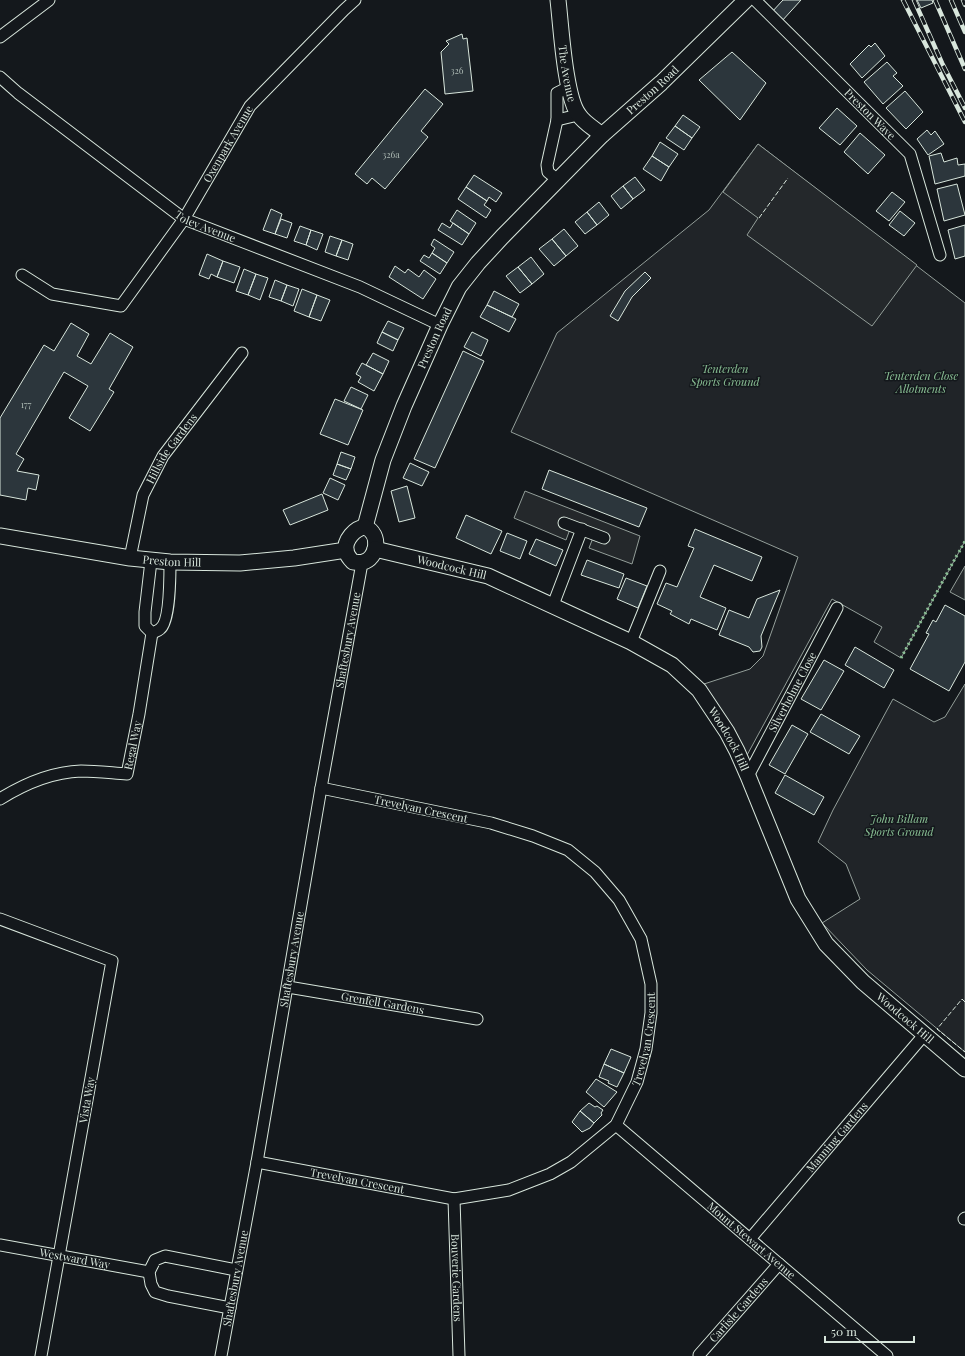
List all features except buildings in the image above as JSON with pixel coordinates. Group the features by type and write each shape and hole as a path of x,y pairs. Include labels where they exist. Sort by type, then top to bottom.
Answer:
{"street":[{"path":"0,37 49,0"},
{"name":"Oxenpark Avenue","path":"22,275 52,294 121,306 184,219 250,106 355,0"},
{"name":"The Avenue","path":"558,0 572,102 578,115 602,135"},
{"name":"Preston Road","path":"365,527 383,460 404,406 440,325 460,287 478,263 502,237 559,181 602,135 661,84 746,0"},
{"name":"Preston Waye","path":"755,0 910,154 940,255"},
{"name":"Toley Avenue","path":"0,77 18,93 184,219 360,287 440,325"},
{"path":"559,181 548,172 547,166 557,120 557,93 569,87"},
{"path":"557,120 578,115"},
{"name":"Hillside Gardens","path":"130,558 143,495 163,456 242,353"},
{"path":"564,523 604,538"},
{"path":"365,527 371,530 376,538 375,549 366,561 362,563 353,562 346,550 348,541 353,533 360,528 365,527"},
{"path":"553,605 582,530"},
{"name":"Preston Hill","path":"0,536 130,558 170,562 240,563 294,558 346,550"},
{"name":"Woodcock Hill","path":"375,549 488,576 631,642 672,665 699,690 727,732 748,776 798,899 826,944 863,982 965,1069"},
{"path":"152,561 145,612 145,626 152,633 161,629 166,620 169,596 170,562"},
{"name":"Shaftesbury Avenue","path":"221,1356 257,1162 321,788 362,563"},
{"path":"631,642 660,571"},
{"name":"Silverholme Close","path":"748,776 837,608"},
{"name":"Regal Way","path":"0,799 11,792 47,777 66,773 82,771 127,774 139,714 152,633"},
{"name":"Trevelyan Crescent","path":"257,1162 454,1199 509,1190 550,1174 572,1162 616,1125 637,1082 646,1049 651,1013 651,984 641,939 619,900 594,872 573,854 568,850 554,844 491,823 321,788"},
{"name":"Vista Way","path":"0,919 112,961 41,1356"},
{"name":"Grenfell Gardens","path":"288,987 477,1019"},
{"name":"Manning Gardens","path":"750,1239 924,1034"},
{"name":"Mount Stewart Avenue","path":"616,1125 887,1356"},
{"name":"Bouverie Gardens","path":"454,1199 458,1356"},
{"name":"Westward Way","path":"0,1245 149,1272"},
{"path":"230,1308 155,1292 151,1284 149,1272 155,1260 165,1256 236,1270"},
{"name":"Carlisle Gardens","path":"698,1355 779,1264"}],"green space":[{"name":"Tenterden Sports Ground","path":"758,144 965,303 965,541 901,658 874,642 882,627 832,599 746,757 704,684 750,669 763,656 798,557 511,432 557,333 709,210"},
{"name":"John Billam Sports Ground","path":"965,684 965,1052 867,970 822,923 860,899 846,864 818,842 833,810 893,699 934,722 945,717"}],"shaded area":[{"path":"758,144 917,265 872,326 747,235 758,218 723,192"},
{"path":"525,491 640,536 632,564 589,548 596,530 573,521 566,540 514,518"},
{"path":"965,566 965,600 950,592"}],"railway":[{"path":"903,0 965,122"},
{"path":"914,0 942,63 965,108"},
{"path":"935,0 965,69"},
{"path":"951,0 965,32"},
{"path":"963,0 965,5"}],"hedge":[{"path":"959,552 965,541"},
{"path":"901,658 957,555"}],"fence":[{"path":"759,218 788,178"},
{"path":"965,1002 962,999 937,1029 965,1052"}],"park label":[{"name":"Tenterden Close Allotments","path":"921,382"}]}
